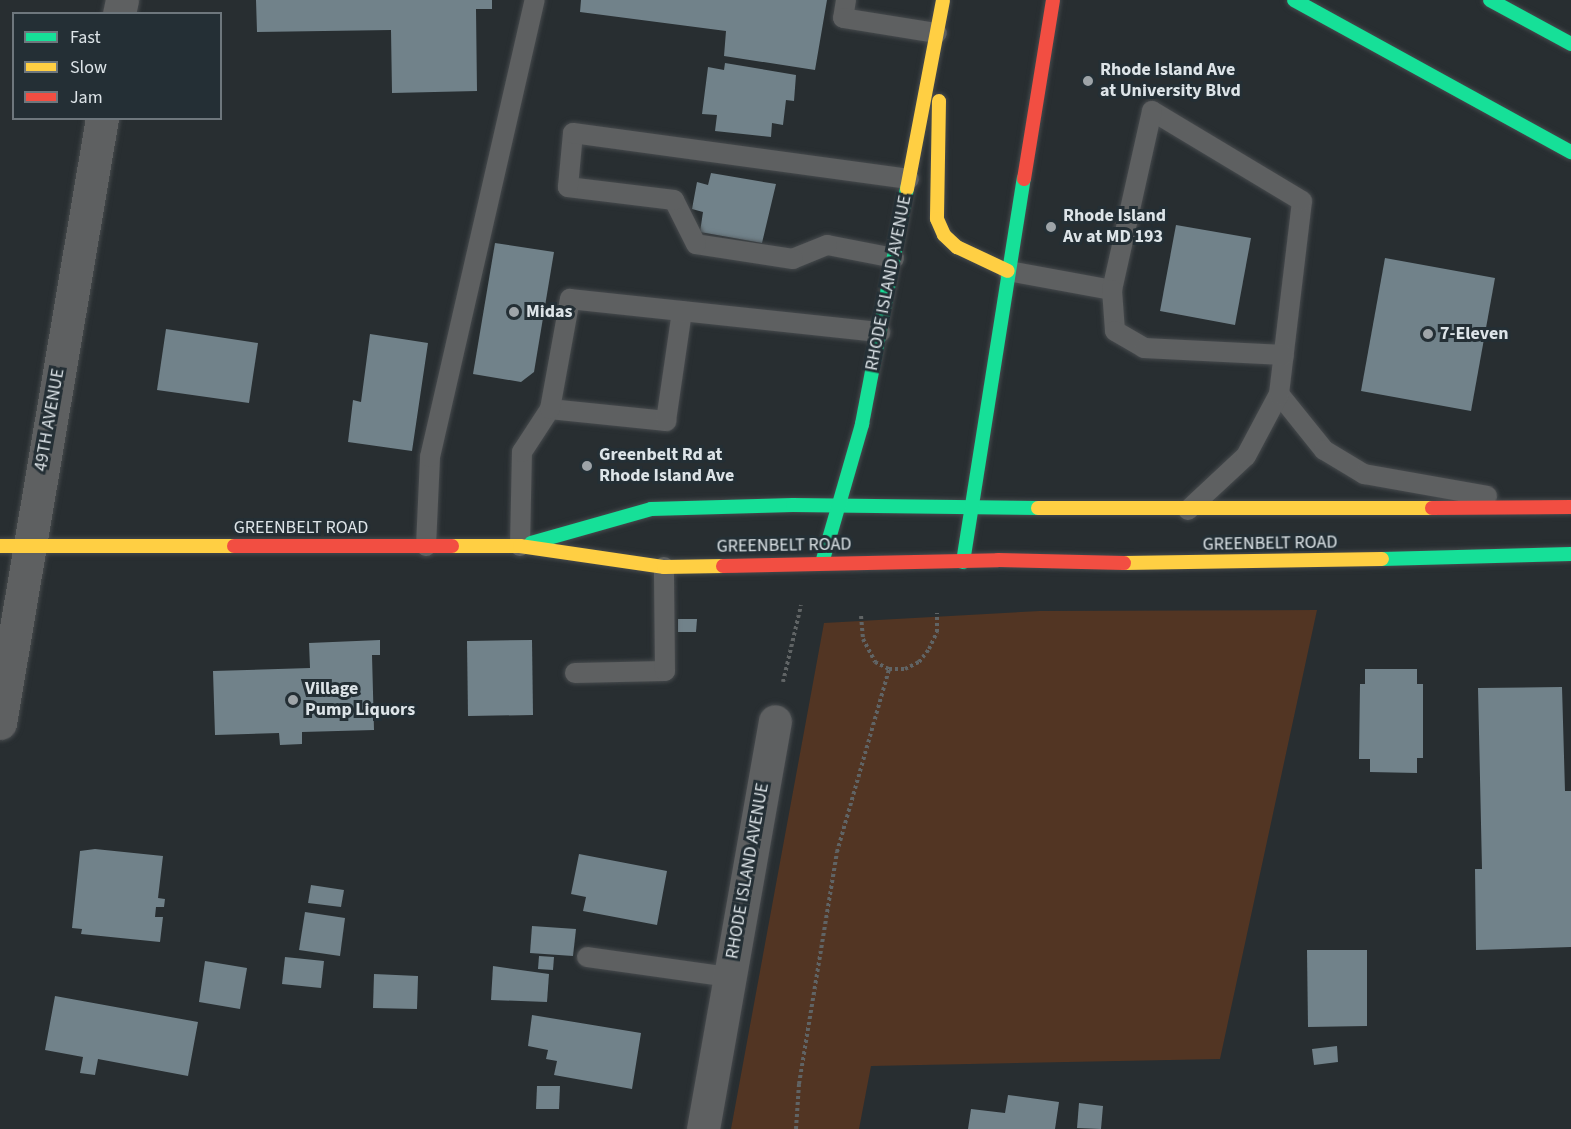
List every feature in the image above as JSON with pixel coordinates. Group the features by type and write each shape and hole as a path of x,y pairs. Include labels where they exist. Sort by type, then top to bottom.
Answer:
{"main road":[{"path":"963,561 1053,0"},
{"path":"1294,0 1430,78 1571,152"},
{"path":"1490,0 1571,44"},
{"name":"RHODE ISLAND AVENUE","path":"822,563 862,424 942,5"},
{"path":"942,5 937,219 944,235 957,247 1008,271"},
{"path":"520,546 651,509 840,506 1188,510 1571,507"},
{"name":"GREENBELT ROAD","path":"15,546 520,546 664,567 998,560 1179,564 1571,554"}],"street":[{"name":"49TH AVENUE","path":"0,723 15,546 102,120"},
{"name":"RHODE ISLAND AVENUE","path":"703,1129 775,721"}],"lane":[{"path":"426,546 430,457 535,0"},
{"path":"846,0 843,18 937,33"},
{"path":"1188,510 1246,456 1279,394 1284,355 1302,201 1152,111 1112,290 1115,331 1144,348 1284,355"},
{"path":"894,258 827,245 793,259 696,244 674,200 568,187 573,133 909,179"},
{"path":"1008,271 1112,290"},
{"path":"520,546 522,452 550,410 570,299 880,332"},
{"path":"550,410 666,421 682,311"},
{"path":"1279,394 1324,450 1364,474 1542,506"},
{"path":"575,673 665,671 664,567"},
{"path":"587,957 729,977"}],"path":[{"path":"861,616 863,639 875,662 889,669 905,669 919,662 937,632 937,613"},
{"path":"775,721 796,615"},
{"path":"796,1129 799,1084 837,852 889,669"}],"shaded area":[{"path":"1317,610 1220,1059 871,1066 859,1129 731,1129 824,623 1040,611"}],"building":[{"path":"256,0 492,0 492,9 476,9 477,91 392,93 391,30 257,32"},
{"path":"581,0 827,0 815,70 724,56 726,31 580,12"},
{"path":"725,63 796,75 794,101 786,100 783,125 772,123 771,137 715,131 717,115 702,114 708,67 724,70"},
{"path":"711,173 776,184 762,243 700,232 703,212 692,209 697,182 708,185"},
{"path":"1176,225 1251,238 1235,325 1160,311"},
{"name":"Midas","path":"495,243 554,252 534,372 521,382 473,374"},
{"name":"7-Eleven","path":"1385,258 1495,278 1471,411 1361,391"},
{"path":"166,329 258,343 249,403 157,390"},
{"path":"370,334 428,343 412,451 348,442 353,400 361,402"},
{"path":"678,619 697,619 696,632 678,632"},
{"name":"Village Pump Liquors","path":"380,640 380,655 372,655 374,730 302,732 302,744 280,745 279,733 215,735 213,671 310,668 309,643"},
{"path":"532,640 533,715 468,716 467,641"},
{"path":"1365,669 1417,669 1417,684 1423,684 1423,758 1417,758 1417,773 1370,772 1370,759 1359,759 1360,684 1365,684"},
{"path":"1562,687 1565,791 1571,791 1571,947 1476,950 1475,869 1482,869 1478,688"},
{"path":"95,849 163,856 158,898 165,899 164,907 156,907 155,917 163,917 160,942 81,934 82,929 72,928 80,851"},
{"path":"579,854 667,871 657,925 583,911 586,897 571,894"},
{"path":"311,885 344,890 341,907 308,903"},
{"path":"305,912 345,918 340,956 299,950"},
{"path":"532,926 576,929 573,956 530,953"},
{"path":"1307,950 1367,950 1367,1026 1308,1027"},
{"path":"539,956 554,957 553,970 538,969"},
{"path":"285,957 324,961 321,988 282,984"},
{"path":"205,961 247,968 240,1009 199,1002"},
{"path":"493,966 549,974 547,1002 491,1000"},
{"path":"374,974 418,976 417,1009 373,1008"},
{"path":"55,996 198,1022 188,1076 98,1059 95,1075 80,1073 83,1057 45,1050"},
{"path":"532,1015 641,1033 632,1089 554,1075 557,1061 546,1059 548,1050 528,1046"},
{"path":"1337,1046 1338,1062 1314,1065 1312,1049"},
{"path":"537,1086 560,1086 559,1109 536,1109"},
{"path":"1008,1095 1059,1102 1055,1129 968,1129 971,1109 1005,1113"},
{"path":"1079,1103 1103,1106 1101,1129 1077,1128"}],"traffic: fast":[{"path":"1294,0 1571,152"},
{"path":"1490,0 1571,44"},
{"path":"963,562 1024,179"},
{"path":"822,563 862,424 907,189"},
{"path":"531,543 651,509 793,505 1038,508"},
{"path":"1382,559 1571,554"}],"traffic: slow":[{"path":"907,189 943,0"},
{"path":"939,101 937,219 944,235 957,247 1008,271"},
{"path":"1038,508 1432,508"},
{"path":"0,546 234,546"},
{"path":"452,546 520,546 664,567 723,566"},
{"path":"1124,563 1382,559"}],"traffic: jam":[{"path":"1024,179 1053,0"},
{"path":"1432,508 1571,507"},
{"path":"234,546 452,546"},
{"path":"723,566 998,560 1124,563"}],"place":[{"name":"Rhode Island Ave at University Blvd","path":"1088,81"},
{"name":"Rhode Island Av at MD 193","path":"1051,227"},
{"name":"Midas","path":"514,312"},
{"name":"7-Eleven","path":"1428,334"},
{"name":"Greenbelt Rd at Rhode Island Ave","path":"587,466"},
{"name":"Village Pump Liquors","path":"293,700"}]}
